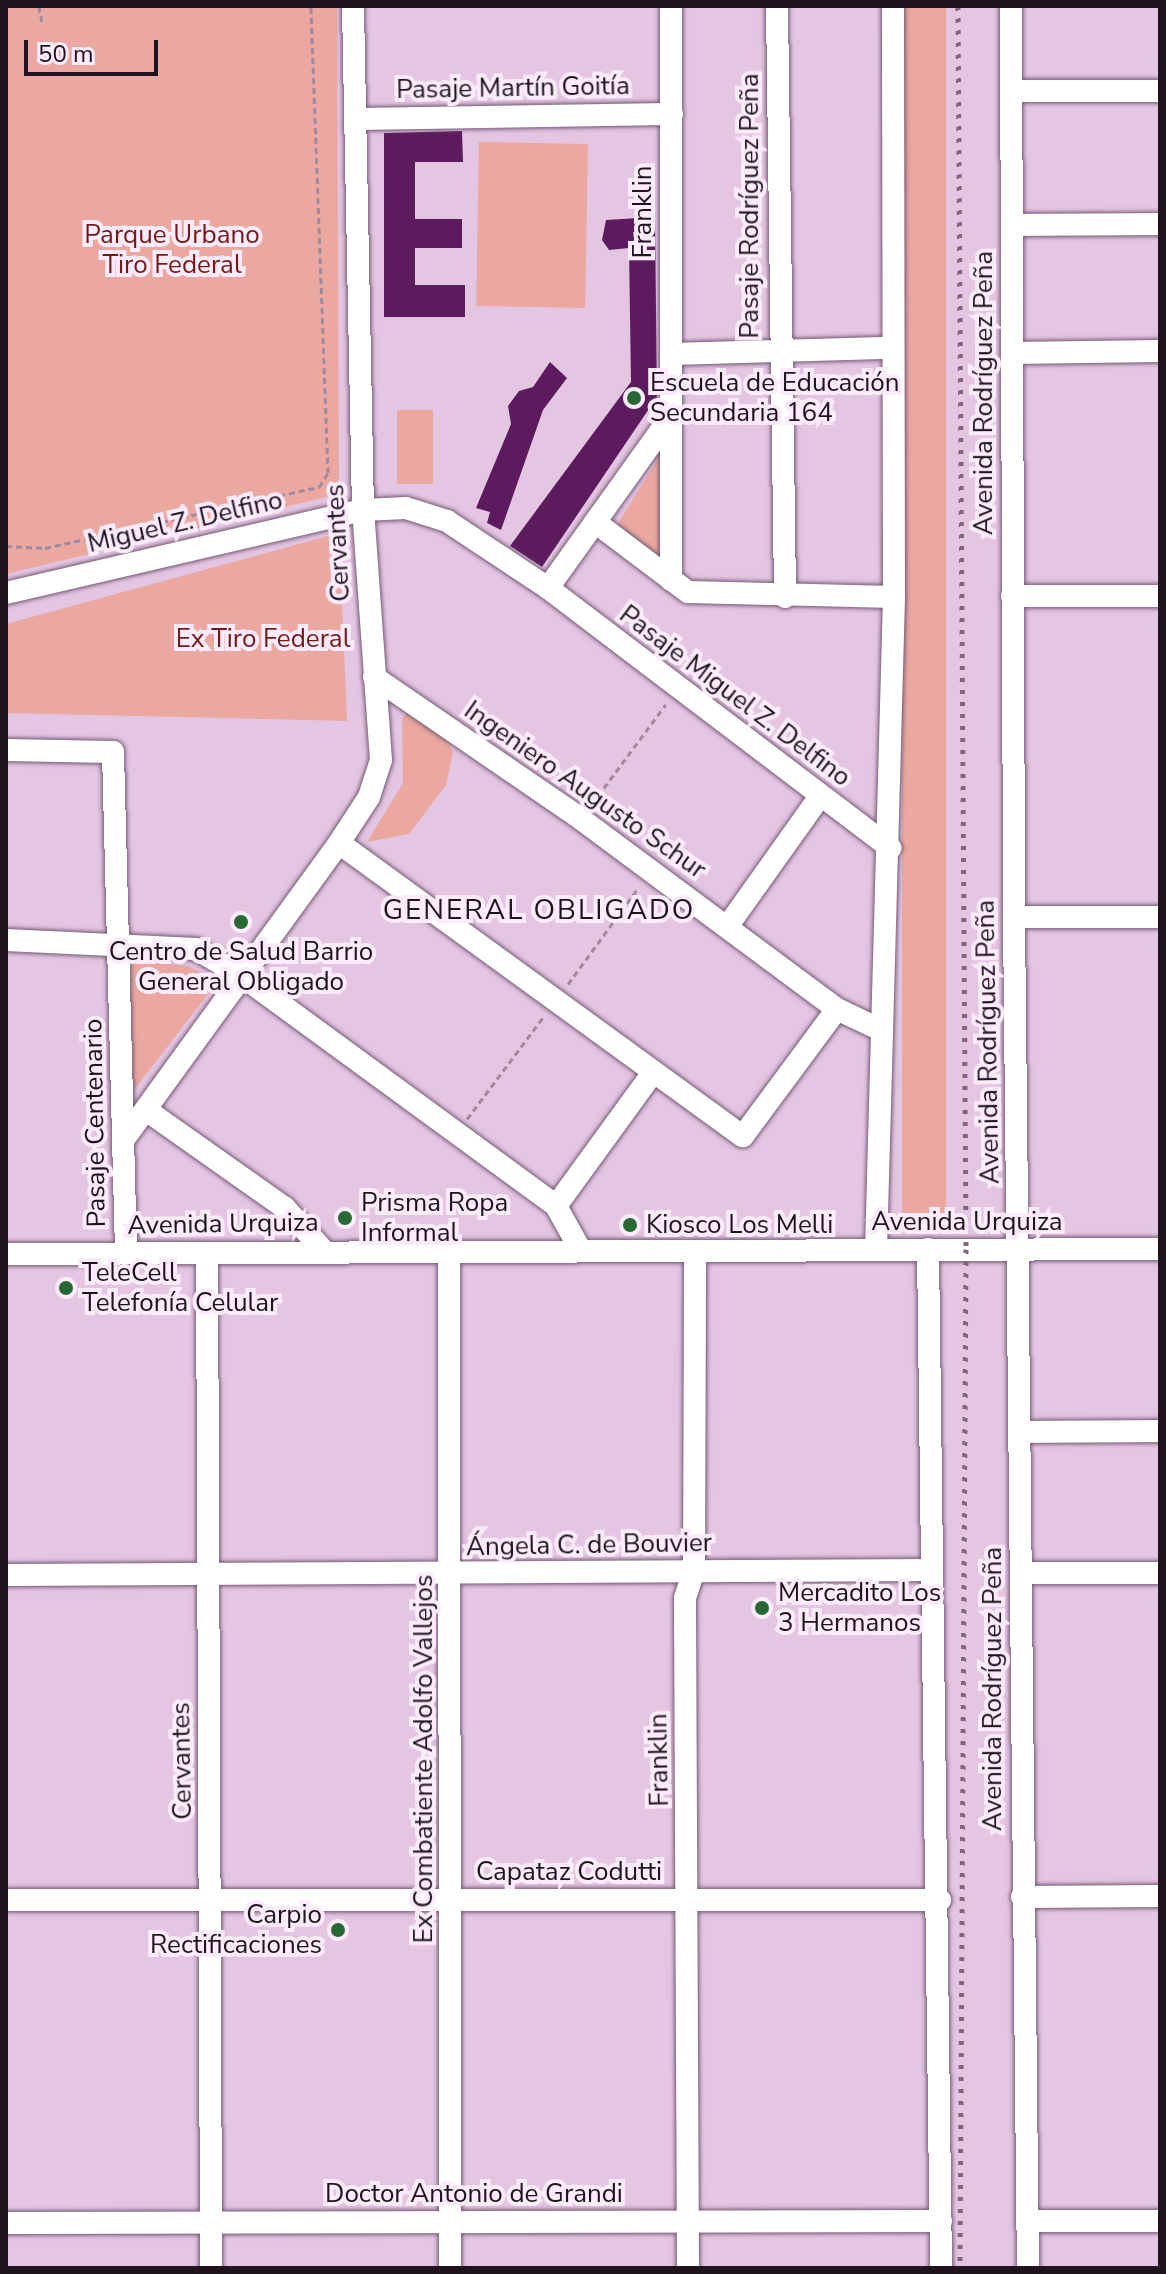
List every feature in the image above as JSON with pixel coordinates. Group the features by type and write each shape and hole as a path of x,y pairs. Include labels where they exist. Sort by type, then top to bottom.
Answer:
{"street":[{"name":"Cervantes","path":"124,1139 149,1112 242,976 339,843 369,797 381,760 363,510 353,6"},
{"name":"Franklin","path":"671,6 671,580"},
{"name":"Pasaje Rodríguez Peña","path":"777,6 779,352 785,597"},
{"path":"876,1250 881,1030 890,848 894,597 891,348 893,6"},
{"name":"Avenida Rodríguez Peña","path":"1011,6 1014,917 1020,1212 1022,1897 1028,2268"},
{"path":"1012,91 1160,91"},
{"name":"Pasaje Martín Goitía","path":"355,119 672,114"},
{"path":"1012,225 1160,224"},
{"path":"671,354 891,348"},
{"path":"1012,353 1160,351"},
{"path":"548,588 669,419"},
{"name":"Miguel Z. Delfino","path":"6,593 363,510 406,508 447,521 548,588"},
{"path":"595,522 688,592 785,597 894,597"},
{"name":"Pasaje Miguel Z. Delfino","path":"548,588 890,848"},
{"path":"1012,596 1160,596"},
{"name":"Ingeniero Augusto Schur","path":"374,677 581,819 837,1009 881,1030"},
{"name":"Pasaje Centenario","path":"6,750 113,752 126,1253"},
{"path":"727,927 820,796"},
{"path":"339,843 652,1074 743,1136 837,1009"},
{"path":"1014,917 1160,917"},
{"path":"6,940 118,942 196,949 242,976 556,1206 580,1249"},
{"path":"556,1206 652,1074"},
{"path":"149,1112 285,1208 323,1250"},
{"name":"Avenida Urquiza","path":"6,1254 449,1249 695,1253 1160,1249"},
{"name":"Ex Combatiente Adolfo Vallejos","path":"449,1249 454,1900 450,2268"},
{"name":"Avenida Rodríguez Peña","path":"928,1249 940,1900 941,2268"},
{"name":"Cervantes","path":"207,1253 211,2268"},
{"name":"Franklin","path":"688,2268 689,1900 685,1598 694,1571 695,1253"},
{"path":"1019,1432 1160,1431"},
{"name":"Ángela C. de Bouvier","path":"6,1575 932,1570"},
{"path":"1021,1573 1160,1573"},
{"path":"1022,1897 1160,1896"},
{"name":"Capataz Codutti","path":"6,1900 940,1900"},
{"name":"Doctor Antonio de Grandi","path":"6,2223 941,2221"},
{"path":"1028,2221 1160,2221"}],"path":[{"path":"39,6 42,23"},
{"path":"6,546 45,548 319,487 328,473 311,6"},
{"path":"581,819 678,688"}],"green space":[{"name":"Parque Urbano Tiro Federal","path":"6,6 337,6 339,494 6,574"},
{"path":"902,6 946,6 946,1213 902,1213"},
{"path":"479,142 588,144 585,308 476,306"},
{"path":"397,410 433,410 433,484 397,484"},
{"path":"661,454 664,562 617,525"},
{"name":"Ex Tiro Federal","path":"339,533 347,721 6,713 6,624"},
{"path":"409,712 444,734 453,752 446,785 409,834 367,842 403,783 402,718"},
{"path":"131,960 188,966 218,981 131,1094"}],"building":[{"path":"462,131 463,162 415,162 415,219 462,219 462,248 415,248 415,285 465,285 465,317 384,317 384,133"},
{"path":"655,217 657,397 542,567 510,546 631,382 629,248 609,250 602,240 606,220"},
{"path":"550,362 567,378 543,410 501,530 487,523 490,512 476,508 511,424 508,406 519,391 533,387"}],"railway":[{"path":"958,6 966,1249 960,2268"}],"place":[{"name":"Escuela de Educación Secundaria 164","path":"634,398"},
{"name":"Centro de Salud Barrio General Obligado","path":"241,922"},
{"name":"Prisma Ropa Informal","path":"345,1218"},
{"name":"Kiosco Los Melli","path":"630,1225"},
{"name":"TeleCell Telefonía Celular","path":"66,1288"},
{"name":"Mercadito Los 3 Hermanos","path":"762,1608"},
{"name":"Carpio Rectificaciones","path":"338,1930"}],"district":[{"name":"GENERAL OBLIGADO","path":"539,910"}]}
